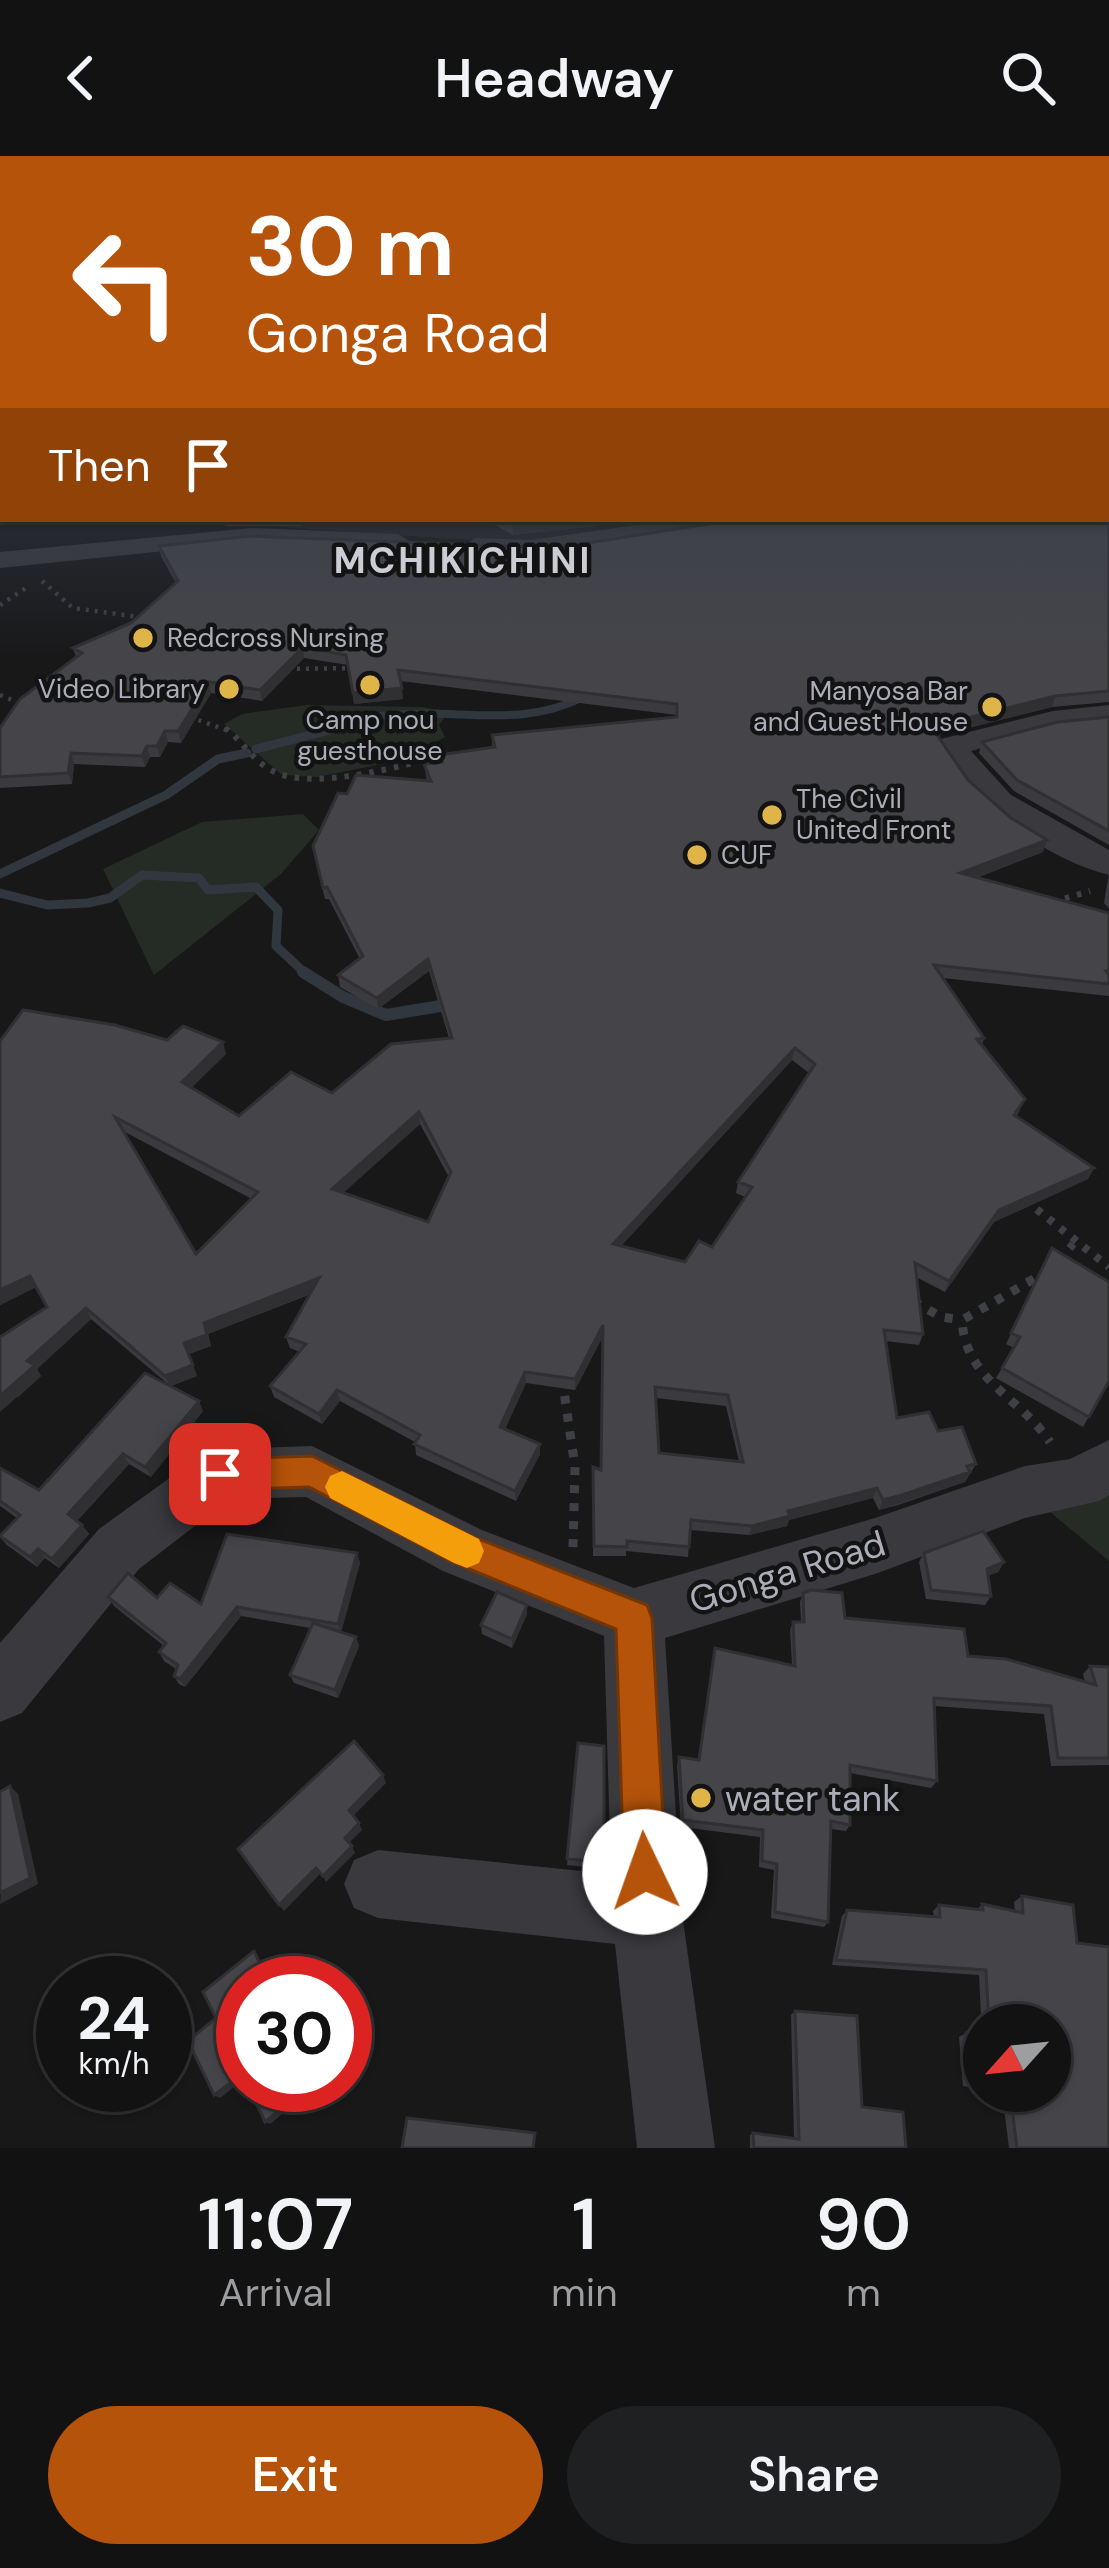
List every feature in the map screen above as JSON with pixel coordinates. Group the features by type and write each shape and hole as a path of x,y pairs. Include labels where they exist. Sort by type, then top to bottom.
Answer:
{"street":[{"path":"458,545 531,548 709,522"},
{"path":"0,560 252,536 415,543"},
{"path":"1107,878 1001,805 963,770 952,746 1053,720 1109,714"},
{"path":"0,1690 119,1549 220,1474 312,1472 464,1550 605,1608 676,2148"},
{"name":"Gonga Road","path":"605,1608 875,1546 1025,1492 1094,1474"},
{"path":"378,1884 647,1912"}],"path":[{"path":"40,580 73,608 164,619"},
{"path":"344,666 347,652"},
{"path":"271,664 290,670 363,668"},
{"path":"0,695 36,707"},
{"path":"178,717 201,718 233,731 278,775 302,777 419,764 452,754"},
{"path":"1045,908 1107,878"},
{"path":"1018,1197 1078,1238 1109,1267"},
{"path":"896,1290 941,1317 962,1320 1004,1292 1037,1280 1078,1238"},
{"path":"962,1320 974,1373 1031,1414 1094,1474"},
{"path":"562,1373 575,1467 571,1515 605,1608"}],"shaded area":[{"path":"210,522 671,522 526,544"},
{"path":"307,705 422,707 449,712 439,725 445,737 432,745 448,751 317,777 282,775 224,724 242,714"},
{"path":"303,814 319,830 281,874 154,975 103,869 202,822"},
{"path":"1109,1466 1109,1561 1038,1502"}],"building":[{"path":"721,522 1109,522 1109,691 1055,696 943,724 935,732 968,780 1011,818 1047,840 960,873 1109,913 1109,984 934,965 984,1038 977,1039 1025,1099 1014,1115 1094,1168 999,1210 949,1281 915,1263 923,1334 884,1330 897,1418 929,1412 938,1431 962,1427 976,1464 967,1466 970,1472 902,1495 883,1500 877,1488 788,1511 790,1516 752,1526 691,1520 689,1547 627,1541 627,1547 594,1546 593,1467 601,1470 603,1325 575,1379 525,1372 500,1427 540,1444 515,1491 414,1444 420,1435 337,1390 319,1414 270,1386 306,1344 286,1337 319,1278 204,1323 207,1335 184,1343 193,1365 165,1376 86,1308 27,1361 35,1365 0,1396 0,1337 47,1307 30,1276 0,1290 0,1041 23,1010 115,1025 167,1040 183,1026 223,1042 182,1082 239,1116 291,1072 332,1093 391,1044 452,1038 428,959 377,998 338,975 363,956 327,887 323,888 313,846 338,793 347,794 356,775 431,781 424,764 442,762 439,755 495,747 492,735 677,717 677,704 398,670 402,688 353,693 346,655 303,647 260,690 209,682 178,731 165,731 157,746 147,746 142,756 71,753 68,773 0,777 0,728 20,699 82,653 73,648 131,623 178,581 159,546 250,536 556,548","holes":["795,1048 815,1064 738,1182 752,1187 712,1247 699,1241 685,1262 613,1244","419,1112 451,1172 428,1222 332,1189","115,1117 258,1192 196,1254","655,1387 728,1395 743,1462 659,1453"]},
{"path":"1109,717 1109,831 1017,780 982,742 1058,722"},
{"path":"1052,1248 1109,1282 1109,1381 1089,1417 1002,1368 1020,1337 1011,1333"},
{"path":"145,1373 199,1401 145,1467 123,1454 68,1514 82,1525 52,1559 38,1549 30,1557 0,1536 20,1515 0,1501 0,1468 39,1490"},
{"path":"983,1531 1004,1562 987,1569 991,1596 931,1590 924,1553"},
{"path":"227,1534 357,1553 338,1624 237,1607 180,1679 174,1676 178,1665 159,1652 166,1643 108,1597 128,1573 157,1598 170,1583 201,1604"},
{"path":"497,1592 527,1605 512,1639 481,1625"},
{"path":"803,1593 842,1593 845,1618 964,1629 968,1656 1006,1659 1096,1685 1090,1666 1109,1667 1109,1758 1058,1758 1051,1706 934,1698 937,1781 850,1765 850,1825 831,1821 828,1922 775,1912 777,1864 762,1861 763,1830 683,1820 679,1757 699,1760 715,1648 795,1666 793,1622 804,1622"},
{"path":"313,1623 356,1637 335,1690 290,1675"},
{"path":"354,1741 383,1775 349,1810 359,1823 345,1838 352,1846 323,1876 316,1868 279,1905 238,1849"},
{"path":"578,1743 604,1746 604,1862 567,1859"},
{"path":"10,1786 30,1878 0,1893 0,1792"},
{"path":"1022,1896 1073,1905 1077,1943 1109,1947 1109,2148 1017,2148 1013,2112 1071,2112 1071,2004 988,2004 986,1970 836,1960 847,1910 940,1917 939,1905 983,1910 982,1904 1023,1913"},
{"path":"216,1982 216,2018 203,1992"},
{"path":"795,2011 857,2016 862,2107 903,2112 906,2148 754,2148 753,2133 799,2139"},
{"path":"216,2018 214,2095 192,2049 192,2038"},
{"path":"407,2118 535,2133 533,2148 402,2148"}],"waterway":[{"path":"326,731 381,716 535,712 585,696"},
{"path":"256,749 338,728"},
{"path":"0,874 166,795 218,759 247,753"},
{"path":"0,893 47,905 88,903 110,898 142,875 199,878 208,890 256,887 278,910 276,946 305,973"},
{"path":"305,973 343,997 386,1015 453,1004"}],"slow traffic":[{"path":"342,1487 467,1551"}],"place":[{"name":"Redcross Nursing","path":"143,638"},
{"name":"Camp nou guesthouse","path":"370,685"},
{"name":"Video Library","path":"229,689"},
{"name":"Manyosa Bar and Guest House","path":"992,707"},
{"name":"The Civil United Front","path":"772,815"},
{"name":"CUF","path":"697,855"},
{"name":"water tank","path":"701,1798"}],"district":[{"name":"MCHIKICHINI","path":"463,560"}],"route":[{"path":"220,1474 312,1472 464,1550 634,1618 645,1872"}]}
